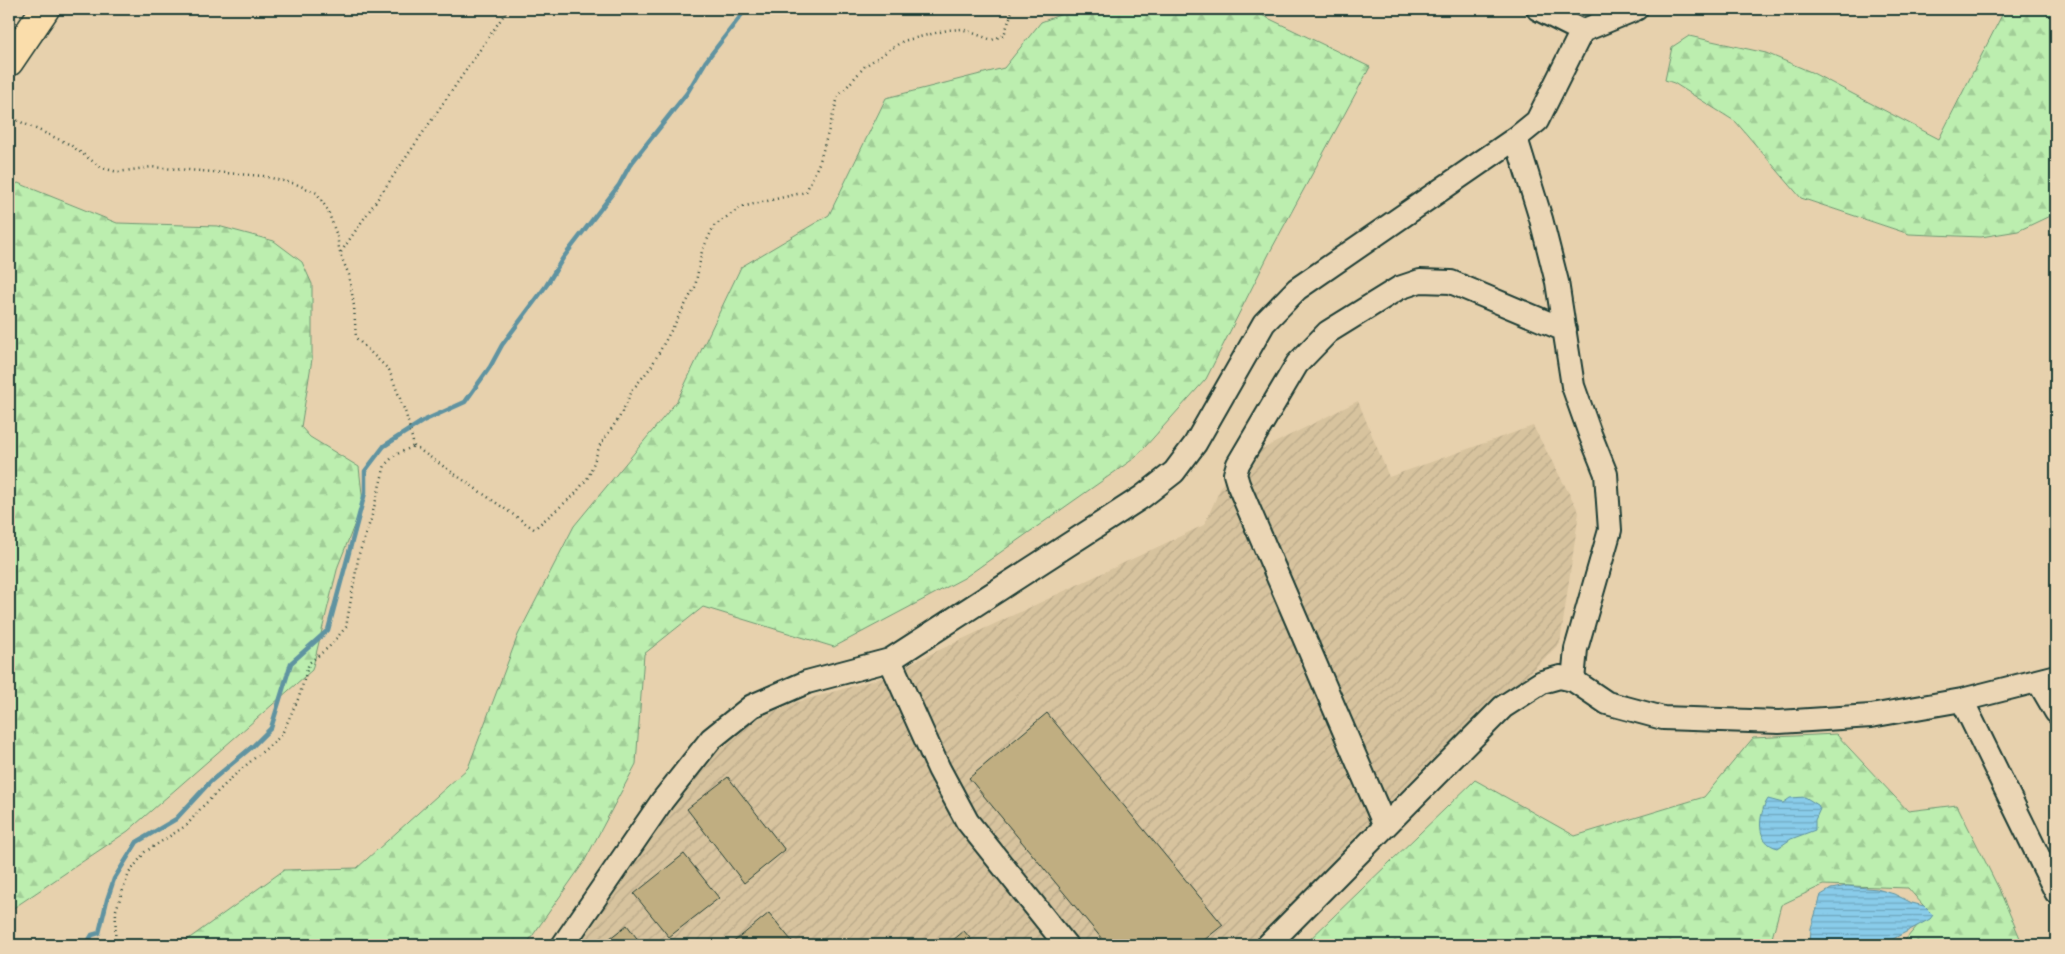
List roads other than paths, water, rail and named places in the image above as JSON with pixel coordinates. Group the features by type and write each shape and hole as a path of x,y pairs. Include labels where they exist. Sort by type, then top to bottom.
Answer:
{"main road":[{"path":"9,62 45,9"}],"street":[{"path":"1538,9 1582,31"},
{"path":"563,945 662,801 711,739 752,706 770,698 807,682 890,660 1142,497 1174,472 1195,444 1264,323 1297,289 1538,121 1582,31 1636,9"},
{"path":"1516,138 1541,219 1557,282 1573,386 1606,474 1610,530 1576,649 1572,680"},
{"path":"1385,826 1238,484 1235,474 1238,464 1297,364 1328,332 1399,288 1420,281 1451,282 1565,330"},
{"path":"890,660 939,769 968,821 1066,945"},
{"path":"1268,945 1503,707 1542,682 1560,677 1572,680 1607,703 1663,718 1788,721 1872,716 1962,700 2047,678 2056,712"},
{"path":"1962,700 2056,892"}],"water":[{"path":"1805,797 1818,805 1820,809 1815,820 1815,830 1791,839 1778,848 1771,845 1762,835 1761,828 1762,813 1768,799 1783,803 1790,798"},
{"path":"1847,886 1877,889 1894,894 1912,903 1924,906 1933,915 1930,919 1882,945 1810,945 1811,928 1821,895 1831,889"}],"waterway":[{"path":"86,945 92,935 99,933 114,879 137,842 176,819 211,781 253,746 271,728 291,663 328,630 365,493 365,471 384,446 423,421 465,402 490,367 502,345 546,286 563,258 619,185 630,165 687,93 706,61 746,9"}]}
